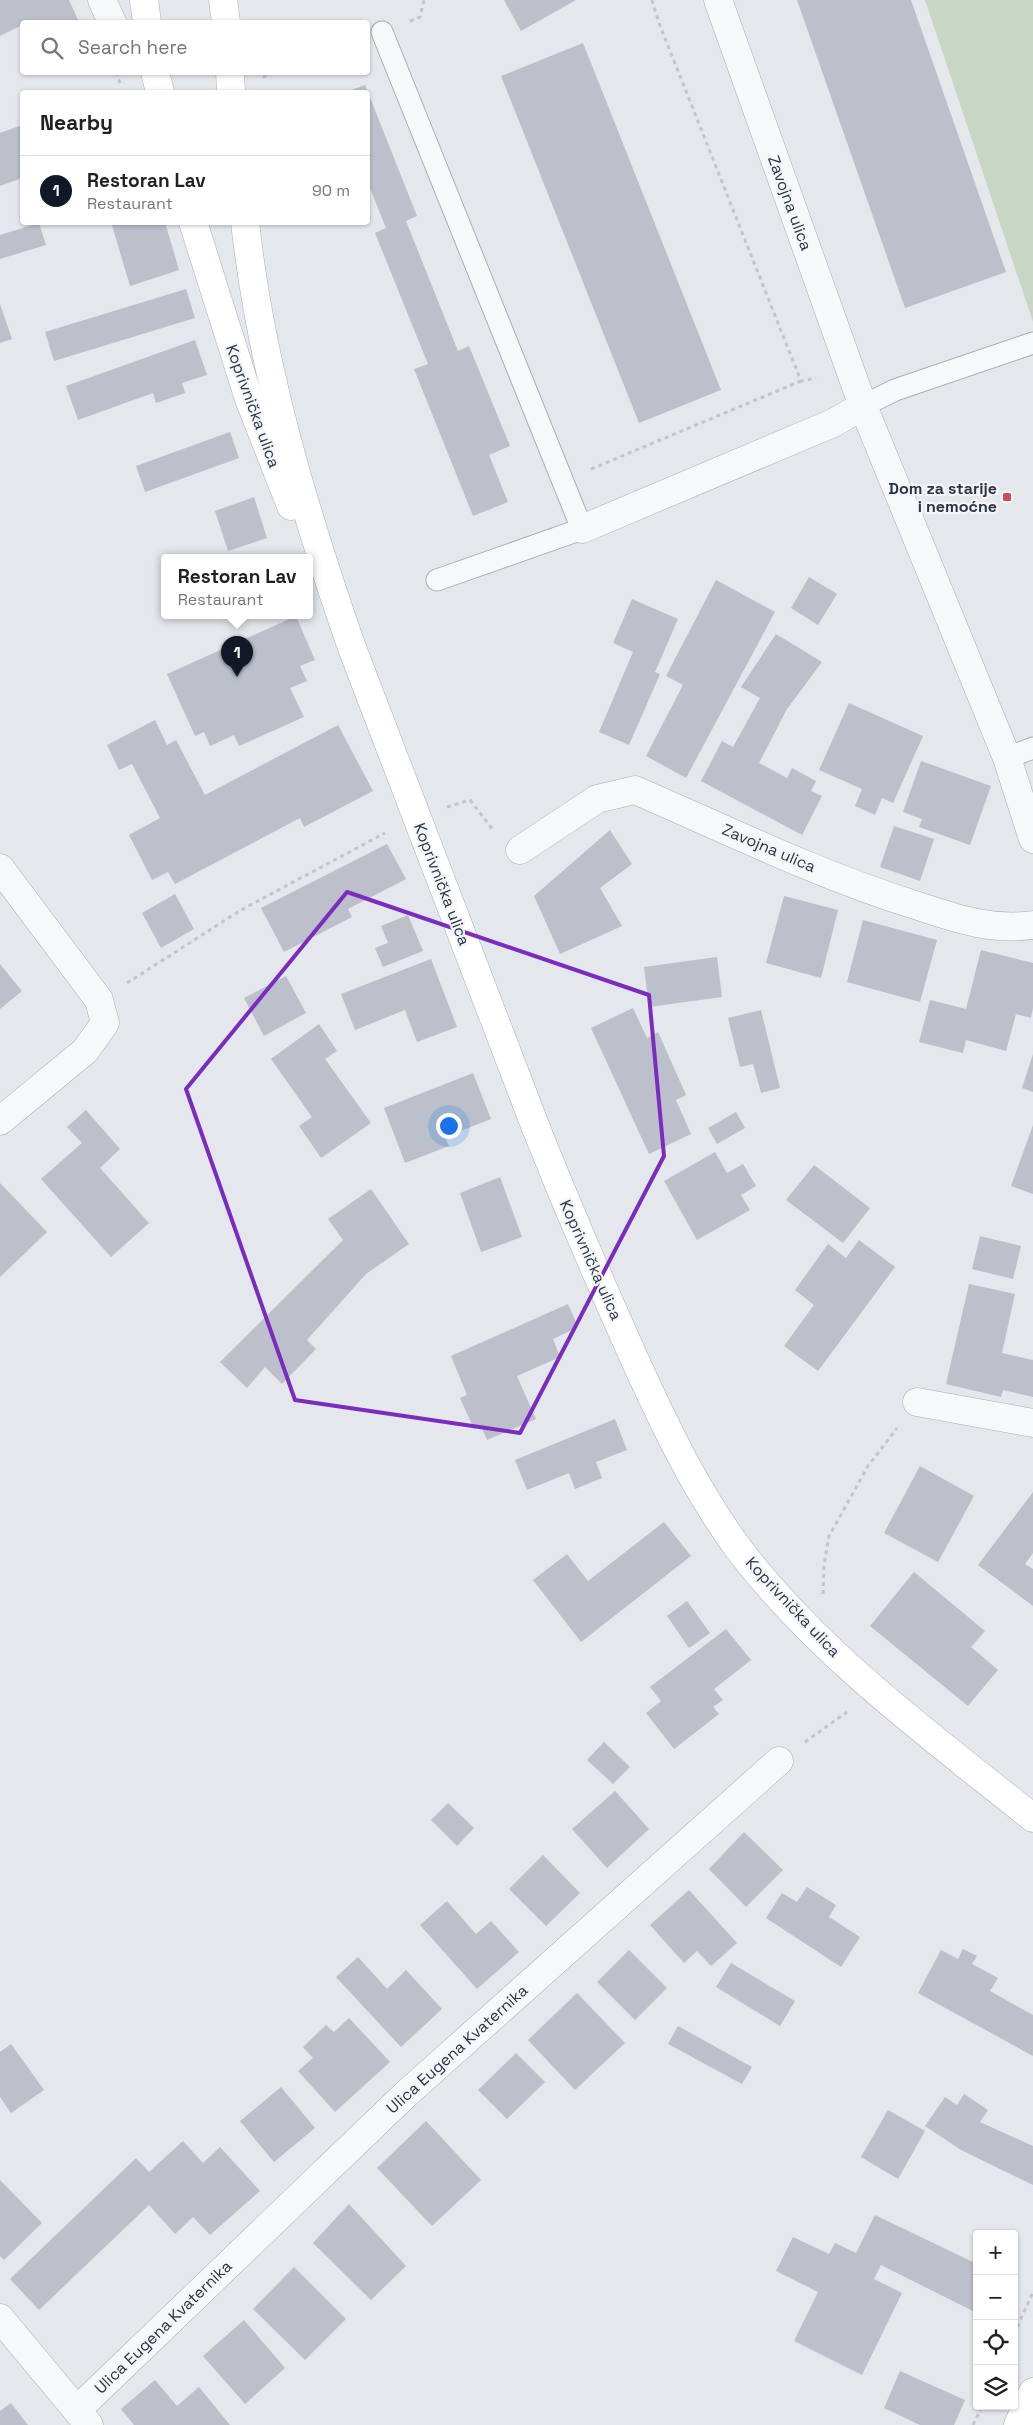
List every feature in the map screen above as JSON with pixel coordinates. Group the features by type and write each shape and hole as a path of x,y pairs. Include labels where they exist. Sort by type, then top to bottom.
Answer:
{"main road":[{"path":"144,0 147,20"},
{"path":"156,75 160,90"},
{"path":"230,75 231,90"},
{"name":"Koprivnička ulica","path":"195,225 246,390 285,494 330,584"},
{"name":"Koprivnička ulica","path":"245,225 256,304 292,459 330,584 416,819 578,1234 677,1451 709,1507 742,1552 781,1599 820,1640 873,1688 1033,1818"},
{"path":"1018,2425 1033,2392"}],"street":[{"path":"102,0 111,20"},
{"name":"Zavojna ulica","path":"718,0 850,369 1007,758 1033,839"},
{"path":"582,528 833,424 864,406"},
{"name":"Zavojna ulica","path":"520,850 597,799 635,790 861,888 975,924 1018,927 1033,925"},
{"path":"0,868 99,1000 105,1023 85,1051 0,1121"},
{"path":"917,1402 1033,1424"},
{"name":"Ulica Eugena Kvaternika","path":"83,2418 406,2094 779,1761"},
{"path":"0,2318 83,2418"}],"lane":[{"path":"382,32 582,528 437,580"},
{"path":"864,406 895,390 1033,343"},
{"path":"1007,758 1033,748"}],"path":[{"path":"652,0 662,32 801,382"},
{"path":"563,480 801,382 850,369"},
{"path":"443,798 450,816"},
{"path":"447,807 470,800 502,843 520,850"},
{"path":"99,1000 241,910 388,832"},
{"path":"816,1588 823,1595 824,1564 829,1536 868,1466 917,1402"},
{"path":"779,1761 854,1706"},
{"path":"1018,2325 1033,2292"},
{"path":"973,2425 980,2410"}],"highlighted area":[{"path":"347,892 649,995 664,1156 520,1433 295,1400 186,1089"}],"green space":[{"path":"925,0 1033,0 1033,322"}],"building":[{"path":"0,0 69,0 78,20 20,20 20,26 0,36"},
{"path":"504,0 576,0 521,31"},
{"path":"797,0 911,0 1006,272 905,308"},
{"path":"583,43 721,390 639,423 501,76"},
{"path":"365,85 367,90 351,90"},
{"path":"370,98 417,216 406,221 458,351 469,346 510,446 489,455 508,502 473,516 414,369 428,364 375,233 386,228 370,188"},
{"path":"20,126 20,179 0,186 0,133"},
{"path":"32,225 40,225 46,245 0,259 0,235"},
{"path":"112,225 166,225 179,270 130,286"},
{"path":"186,289 195,318 54,361 45,332"},
{"path":"0,304 12,339 0,343"},
{"path":"195,340 207,375 182,383 185,393 156,403 153,393 78,420 66,386"},
{"path":"230,432 239,458 145,492 136,466"},
{"path":"254,497 267,538 228,551 215,511"},
{"path":"809,577 837,594 818,625 791,608"},
{"path":"716,580 775,612 686,778 646,756 683,685 666,676"},
{"path":"632,599 678,619 655,672 660,674 629,745 599,732 633,652 613,643"},
{"path":"289,619 297,619 315,660 300,666 307,681 290,688 304,717 239,746 234,735 210,746 204,732 195,736 167,674"},
{"path":"776,634 822,662 787,709 759,763 787,778 792,768 816,781 811,791 822,796 802,835 701,781 722,741 733,747 760,698 741,687"},
{"path":"849,703 923,736 893,803 882,798 875,815 855,806 862,789 819,770"},
{"path":"155,720 167,745 176,740 205,795 338,725 373,791 304,827 300,818 175,884 168,872 152,880 129,835 160,818 132,764 119,770 107,745"},
{"path":"921,761 991,786 970,845 919,827 922,819 903,812"},
{"path":"894,826 934,839 920,881 880,867"},
{"path":"610,830 632,864 600,888 622,926 560,954 534,896"},
{"path":"387,844 406,879 348,909 352,917 284,952 261,908"},
{"path":"175,894 194,929 161,948 142,913"},
{"path":"784,896 838,910 821,978 766,963"},
{"path":"408,915 423,951 383,967 375,948 388,943 381,926"},
{"path":"863,920 937,940 920,1002 847,982"},
{"path":"981,950 1033,963 1033,1008 1031,1018 1016,1014 1006,1051 966,1040 963,1053 919,1042 930,1000 966,1009"},
{"path":"717,957 722,997 649,1007 644,967"},
{"path":"431,959 457,1027 417,1042 405,1010 355,1030 341,994"},
{"path":"0,964 22,991 0,1009"},
{"path":"286,976 306,1013 264,1036 244,998"},
{"path":"633,1008 647,1038 658,1032 686,1095 676,1100 691,1134 649,1154 591,1028"},
{"path":"761,1010 780,1088 761,1093 753,1064 740,1067 728,1018"},
{"path":"319,1024 337,1051 325,1059 371,1123 321,1158 299,1126 312,1117 271,1059"},
{"path":"1033,1054 1033,1092 1022,1088"},
{"path":"473,1073 491,1119 445,1137 449,1146 405,1163 384,1108"},
{"path":"86,1110 120,1149 100,1168 149,1223 111,1257 41,1179 82,1143 67,1127"},
{"path":"736,1112 745,1128 717,1144 708,1128"},
{"path":"1033,1125 1033,1194 1011,1186"},
{"path":"715,1152 727,1173 743,1164 756,1186 741,1195 750,1210 697,1240 664,1181"},
{"path":"814,1165 870,1208 843,1243 786,1200"},
{"path":"500,1177 522,1237 481,1252 460,1193"},
{"path":"0,1183 47,1232 0,1277"},
{"path":"371,1189 409,1244 366,1274 307,1340 316,1349 282,1384 265,1367 247,1388 220,1362 343,1240 328,1219"},
{"path":"980,1236 1021,1246 1013,1279 972,1269"},
{"path":"859,1240 895,1267 818,1371 784,1346 814,1305 795,1290 828,1244 846,1258"},
{"path":"969,1284 1015,1294 1002,1353 1033,1360 1033,1397 1003,1390 1001,1397 946,1384"},
{"path":"568,1304 578,1327 553,1339 560,1357 517,1376 536,1419 487,1440 481,1426 474,1429 460,1398 467,1395 451,1356"},
{"path":"615,1419 627,1450 596,1462 602,1478 575,1489 569,1473 527,1490 515,1460"},
{"path":"920,1466 974,1496 938,1562 884,1533"},
{"path":"1033,1492 1033,1553 1025,1564 1033,1569 1033,1606 978,1565"},
{"path":"664,1522 691,1556 581,1642 533,1580 567,1554 588,1581"},
{"path":"914,1572 985,1631 971,1647 998,1670 968,1706 870,1626"},
{"path":"687,1601 710,1633 689,1648 667,1616"},
{"path":"726,1629 751,1660 714,1689 723,1700 713,1707 719,1714 674,1749 646,1713 661,1701 650,1687"},
{"path":"604,1742 630,1767 613,1784 587,1760"},
{"path":"615,1791 649,1829 607,1868 572,1829"},
{"path":"448,1803 474,1828 457,1846 431,1820"},
{"path":"744,1832 783,1870 746,1907 709,1869"},
{"path":"543,1855 580,1893 546,1926 509,1889"},
{"path":"807,1887 836,1905 829,1917 860,1937 841,1967 766,1918 782,1893 797,1902"},
{"path":"689,1890 737,1943 711,1966 697,1951 684,1963 650,1925"},
{"path":"447,1901 476,1934 491,1921 519,1952 477,1989 420,1925"},
{"path":"963,1949 977,1956 972,1964 998,1978 990,1991 1033,2015 1033,2056 918,1993 941,1950 958,1959"},
{"path":"629,1950 667,1988 635,2020 597,1982"},
{"path":"358,1957 387,1989 406,1970 442,2009 401,2047 336,1977"},
{"path":"731,1963 795,2001 780,2026 716,1987"},
{"path":"577,1993 625,2043 575,2090 528,2040"},
{"path":"349,2018 390,2062 335,2112 298,2071 313,2058 303,2047 326,2025 334,2032"},
{"path":"678,2026 752,2067 742,2084 668,2044"},
{"path":"11,2044 44,2090 11,2113 0,2097 0,2052"},
{"path":"516,2053 545,2082 507,2119 478,2090"},
{"path":"281,2087 315,2128 274,2162 240,2121"},
{"path":"964,2094 988,2110 980,2122 1033,2146 1033,2185 961,2150 925,2126 945,2097 957,2105"},
{"path":"888,2110 925,2131 898,2179 861,2157"},
{"path":"426,2121 481,2180 432,2226 377,2168"},
{"path":"183,2141 203,2163 220,2147 260,2191 210,2235 193,2217 175,2234 149,2205 39,2310 10,2279 136,2158 149,2172"},
{"path":"0,2180 42,2223 4,2260 0,2256"},
{"path":"349,2204 406,2266 371,2300 313,2243"},
{"path":"875,2215 973,2262 973,2311 881,2265 874,2279 902,2293 862,2375 794,2341 818,2292 776,2271 793,2237 829,2254 835,2243 856,2253"},
{"path":"294,2267 346,2319 305,2360 253,2309"},
{"path":"244,2320 285,2368 245,2404 203,2356"},
{"path":"900,2371 965,2400 954,2425 920,2425 884,2408"},
{"path":"155,2380 177,2406 199,2387 230,2425 134,2425 121,2409"},
{"path":"11,2403 28,2425 0,2425 0,2411"}],"place":[{"name":"Dom za starije i nemoćne","path":"1007,497"},
{"name":"Restoran Lav","path":"237,677"}]}
